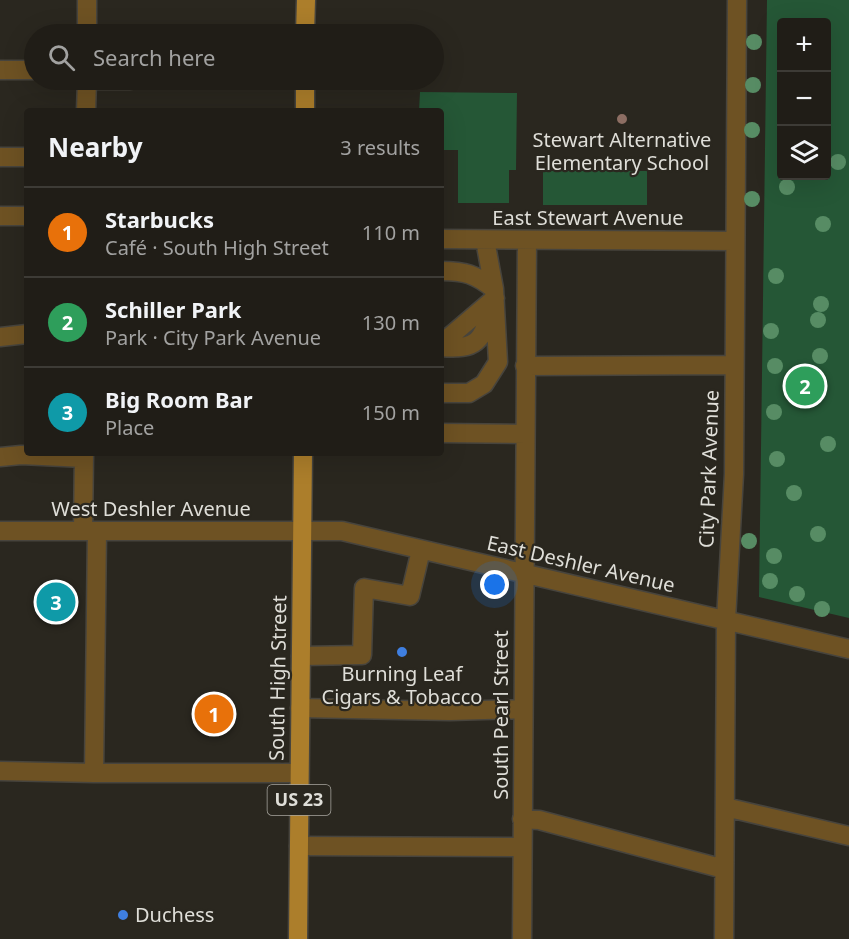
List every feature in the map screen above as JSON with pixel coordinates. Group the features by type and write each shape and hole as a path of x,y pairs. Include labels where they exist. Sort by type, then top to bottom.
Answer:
{"main road":[{"path":"305,24 306,0"},
{"path":"305,90 305,108"},
{"name":"South High Street","path":"298,939 303,456"}],"street":[{"path":"87,0 87,24"},
{"name":"City Park Avenue","path":"724,939 726,620 734,474 737,0"},
{"path":"0,70 24,70"},
{"path":"87,90 87,108"},
{"path":"0,157 24,157"},
{"path":"0,216 24,216"},
{"name":"East Stewart Avenue","path":"444,239 735,241"},
{"path":"444,393 469,393 484,384 498,362 495,294 485,240"},
{"name":"South Pearl Street","path":"522,939 527,240"},
{"path":"444,271 461,271 479,278 495,294"},
{"path":"444,346 463,349 477,340 487,327 495,294"},
{"path":"0,337 24,334"},
{"path":"525,366 734,365"},
{"path":"444,434 525,434"},
{"path":"0,457 24,455"},
{"path":"84,456 90,531 94,773"},
{"name":"West Deshler Avenue","path":"0,531 302,531"},
{"name":"East Deshler Avenue","path":"302,531 342,531 849,649"},
{"path":"301,656 362,655 364,588 410,596 421,550"},
{"path":"300,708 450,711 523,709"},
{"path":"0,771 299,773"},
{"path":"725,807 849,836"},
{"path":"522,819 539,820 724,869"},
{"path":"299,846 522,847"}],"green space":[{"path":"767,0 849,0 849,618 759,597"},
{"path":"420,92 517,93 516,170 509,170 509,203 458,203 458,150 444,150 444,108 419,108"},
{"path":"543,171 647,171 647,205 543,205"}],"place":[{"name":"Stewart Alternative Elementary School","path":"622,119"},
{"name":"Schiller Park","path":"805,386"},
{"name":"Big Room Bar","path":"56,602"},
{"name":"Burning Leaf Cigars & Tobacco","path":"402,652"},
{"name":"Starbucks","path":"214,714"},
{"name":"Duchess","path":"123,915"}]}
